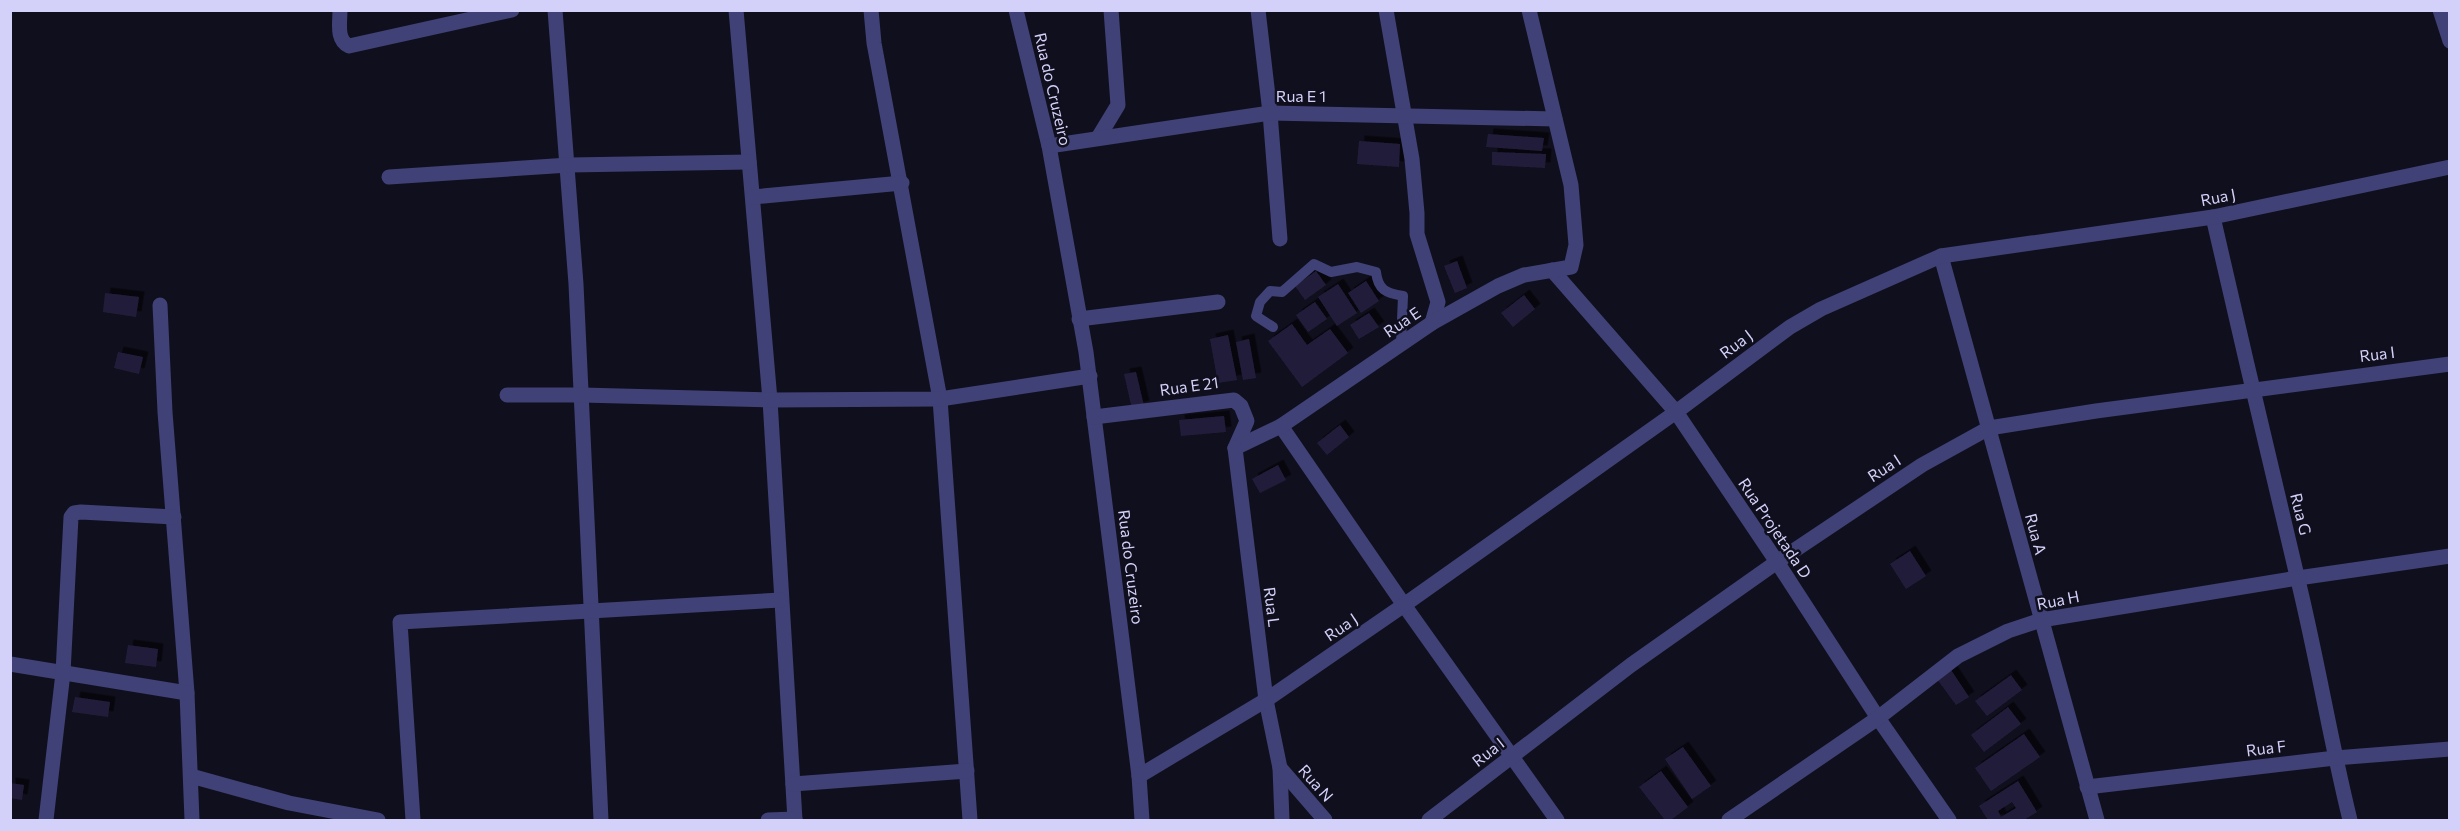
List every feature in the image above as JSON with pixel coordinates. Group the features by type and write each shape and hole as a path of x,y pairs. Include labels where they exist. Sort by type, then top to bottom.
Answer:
{"street":[{"path":"340,10 339,35 349,46 512,10"},
{"path":"555,10 569,165 602,820"},
{"path":"736,10 770,400 795,820 768,820"},
{"path":"870,10 940,399 970,820"},
{"name":"Rua do Cruzeiro","path":"1016,10 1049,146 1089,376 1139,776 1142,820"},
{"name":"Rua do Cruzeiro","path":"1098,138 1118,105 1111,10"},
{"path":"1258,10 1270,113 1280,239"},
{"path":"1386,10 1414,180 1417,234 1438,302 1432,323"},
{"path":"1529,10 1570,185 1576,245 1571,267 1552,270"},
{"path":"2439,10 2450,41"},
{"name":"Rua E 1","path":"1049,146 1270,113 1555,119"},
{"path":"389,177 569,165 749,162"},
{"name":"Rua J","path":"1139,776 1266,700 1676,412 1798,322 1821,309 1941,256 2213,217 2450,167"},
{"path":"753,197 902,183"},
{"name":"Rua G","path":"2213,217 2298,578 2350,820"},
{"name":"Rua A","path":"1941,256 2097,820"},
{"name":"Rua E","path":"1281,426 1432,323 1510,279 1552,270"},
{"name":"Rua Projetada D","path":"1552,270 1676,412 1878,718 1949,820"},
{"path":"1079,319 1218,302"},
{"path":"160,305 187,693 192,820"},
{"name":"Rua I","path":"1429,820 1631,665 1777,562 1922,465 1989,428 2450,364"},
{"path":"507,395 770,400 940,399 1089,376"},
{"name":"Rua E 21","path":"1094,417 1234,399 1241,406 1247,421 1235,448"},
{"path":"1235,448 1281,426 1404,605 1557,820"},
{"name":"Rua L","path":"1235,448 1266,700 1280,768 1282,820"},
{"path":"46,820 63,673 72,515 81,512 174,517"},
{"name":"Rua H","path":"1729,820 1878,718 1964,653 2008,631 2041,620 2450,556"},
{"path":"413,820 400,621 781,600"},
{"path":"10,664 187,693"},
{"name":"Rua F","path":"2087,787 2335,758 2450,749"},
{"name":"Rua N","path":"1280,768 1325,820"},
{"path":"793,784 968,771"},
{"path":"191,776 289,804 378,820"}],"lane":[{"path":"1273,327 1256,316 1260,302 1270,291 1282,292 1314,264 1331,272 1357,267 1376,272 1377,284 1386,293 1403,296 1401,344"}],"building":[{"path":"1488,134 1544,138 1542,151 1486,147"},
{"path":"1359,141 1400,144 1399,167 1357,164"},
{"path":"1492,152 1546,154 1545,168 1492,165"},
{"path":"1457,261 1467,288 1455,293 1444,266"},
{"path":"1316,271 1326,285 1305,300 1295,286"},
{"path":"1366,281 1379,301 1361,313 1348,293"},
{"path":"1338,284 1357,313 1337,326 1318,297"},
{"path":"105,293 139,297 136,317 103,312"},
{"path":"1524,295 1535,309 1513,327 1501,313"},
{"path":"1315,302 1327,319 1308,332 1296,315"},
{"path":"1369,313 1379,327 1359,339 1350,325"},
{"path":"1292,324 1307,345 1330,329 1348,353 1302,387 1268,341"},
{"path":"1228,335 1237,380 1218,383 1210,339"},
{"path":"1249,339 1256,378 1243,380 1236,342"},
{"path":"118,352 143,357 139,374 114,368"},
{"path":"1136,372 1144,406 1132,409 1124,374"},
{"path":"1224,416 1226,432 1181,436 1179,420"},
{"path":"1340,425 1349,437 1327,455 1317,443"},
{"path":"1278,465 1286,480 1260,493 1252,479"},
{"path":"1910,551 1926,576 1906,589 1890,564"},
{"path":"128,645 158,649 156,667 125,663"},
{"path":"1951,670 1969,697 1956,705 1937,679"},
{"path":"2011,675 2022,690 1987,716 1975,701"},
{"path":"75,697 110,702 108,717 72,712"},
{"path":"2008,707 2021,724 1984,752 1971,735"},
{"path":"2024,734 2040,757 1991,791 1975,768"},
{"path":"1683,747 1711,786 1692,799 1665,759"},
{"path":"1661,771 1688,807 1671,820 1665,820 1639,787"},
{"path":"2018,781 2037,812 2024,820 1988,820 1979,806","holes":["2012,802 2016,808 2001,817 1998,811"]},
{"path":"10,783 24,785 22,800 10,798"}]}
